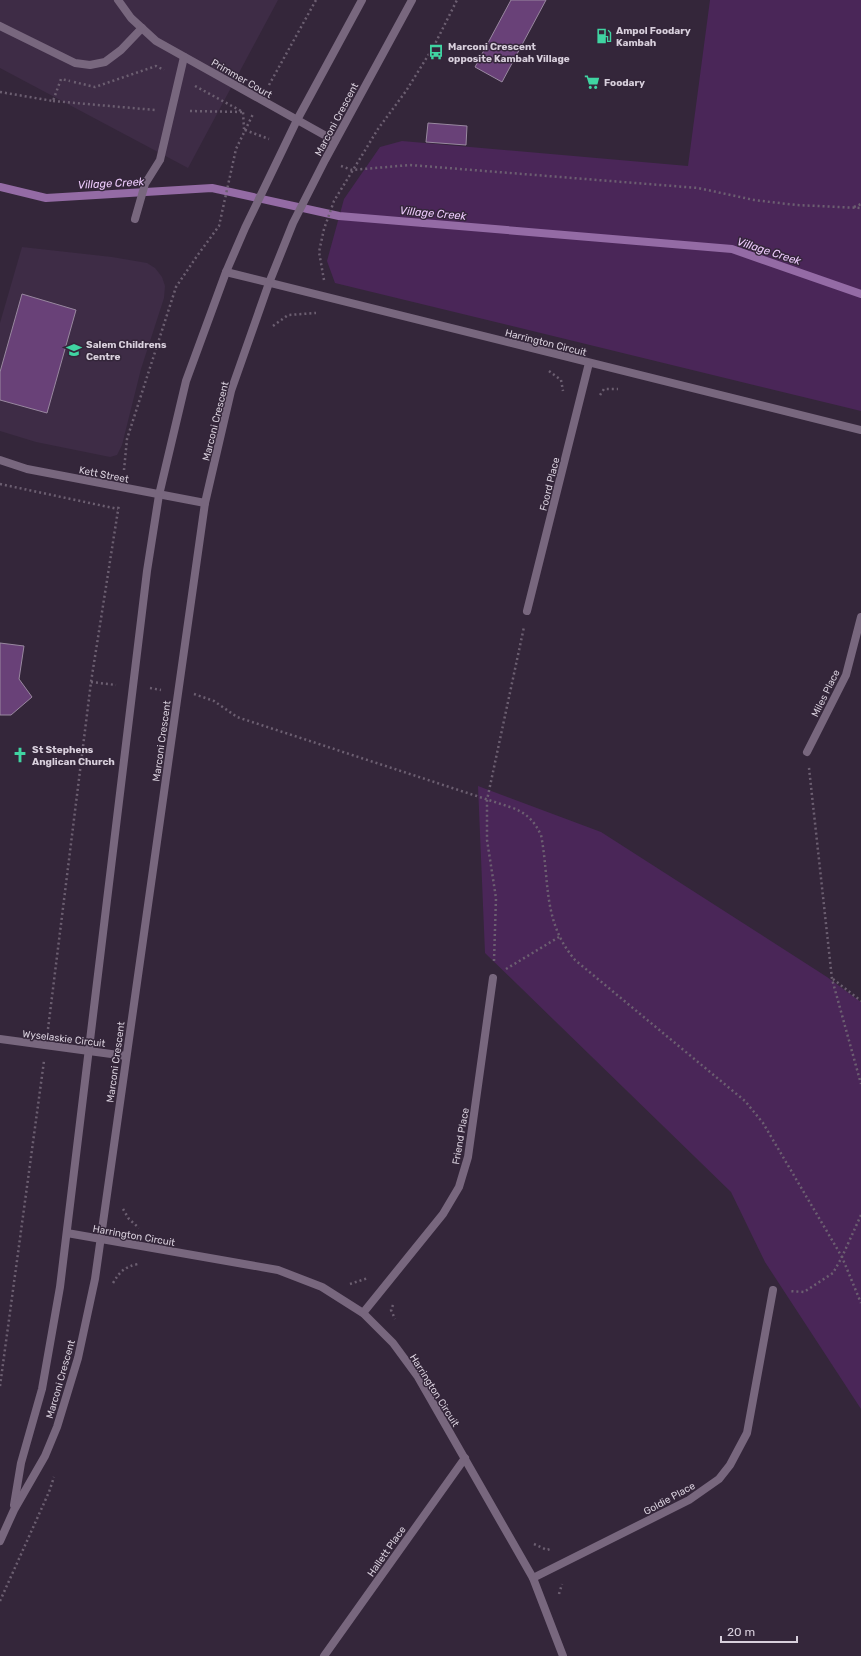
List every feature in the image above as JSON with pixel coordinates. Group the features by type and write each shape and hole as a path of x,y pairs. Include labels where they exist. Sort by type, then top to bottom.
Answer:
{"street":[{"name":"Primmer Court","path":"118,0 122,7 156,41 335,141"},
{"name":"Marconi Crescent","path":"14,1510 21,1463 42,1390 60,1287 147,571 159,495 186,381 226,272 251,215 297,120 362,0"},
{"name":"Marconi Crescent","path":"0,1541 14,1510 45,1456 57,1427 78,1358 95,1279 205,503 231,391 269,283 293,223 335,141 412,0"},
{"path":"0,26 75,63 90,65 105,62 122,50 142,28"},
{"path":"135,219 145,184 160,160 184,56"},
{"name":"Harrington Circuit","path":"226,272 861,430"},
{"name":"Foord Place","path":"528,611 589,363"},
{"name":"Kett Street","path":"0,460 27,469 205,503"},
{"name":"Miles Place","path":"807,752 846,675 861,617"},
{"name":"Friend Place","path":"363,1313 443,1214 459,1187 468,1157 493,978"},
{"name":"Wyselaskie Circuit","path":"0,1039 126,1056"},
{"name":"Harrington Circuit","path":"67,1233 278,1270 322,1287 363,1313 393,1343 414,1371 465,1458 533,1578 563,1656"},
{"name":"Goldie Place","path":"533,1578 689,1500 719,1479 730,1466 747,1433 773,1290"},
{"name":"Hallett Place","path":"324,1656 465,1458"}],"path":[{"path":"0,1386 46,1046 91,682 122,487 127,440 176,287 196,256 219,226 236,149 316,0"},
{"path":"269,329 288,315 316,314 319,296 325,283 319,252 324,229 334,201 378,128 406,91 434,46 457,0"},
{"path":"53,101 61,79 95,87 156,66 243,112"},
{"path":"0,92 53,101 172,111 243,112"},
{"path":"243,112 245,130"},
{"path":"352,170 410,165 698,188 754,200 796,206 861,208"},
{"path":"852,208 861,204"},
{"path":"0,484 118,509"},
{"path":"493,978 496,898 487,840 487,800 528,611"},
{"path":"91,682 178,692"},
{"path":"192,702 194,687"},
{"path":"194,694 214,701 237,717 523,812 534,822 538,828 542,842 554,924 566,949 575,960 745,1101 763,1123 842,1256 861,1303"},
{"path":"807,752 832,979 861,1084"},
{"path":"493,978 559,937"},
{"path":"832,979 861,1001"},
{"path":"123,1209 129,1219 142,1231"},
{"path":"773,1290 804,1292 833,1273 861,1215"},
{"path":"343,1281 350,1284 364,1280 375,1274 387,1283 397,1292 391,1310 399,1325"},
{"path":"533,1544 547,1550 562,1546 569,1560 575,1573 563,1579 558,1596"}],"shaded area":[{"path":"0,0 278,0 188,168 0,68"},
{"path":"710,0 861,0 861,411 335,283 327,261 344,199 380,147 402,141 688,166"},
{"name":"Salem Childrens Centre","path":"22,247 112,257 147,263 155,268 162,277 165,286 164,298 141,369 122,445 117,455 110,457 36,442 0,431 0,323"},
{"path":"478,786 601,832 827,977 861,1002 861,1409 765,1262 731,1192 485,953"}],"building":[{"path":"511,0 546,0 502,82 475,67"},
{"path":"428,123 467,126 466,145 426,142"},
{"path":"22,294 76,310 47,413 0,400 0,372"},
{"path":"0,643 24,646 19,679 32,697 11,715 0,715"}],"waterway":[{"name":"Village Creek","path":"0,187 46,198 212,188 339,216 732,249 861,294"}],"place":[{"name":"Ampol Foodary Kambah","path":"604,36"},
{"name":"Marconi Crescent opposite Kambah Village","path":"436,52"},
{"name":"Foodary","path":"592,82"},
{"name":"Salem Childrens Centre","path":"74,350"},
{"name":"St Stephens Anglican Church","path":"20,755"}]}
